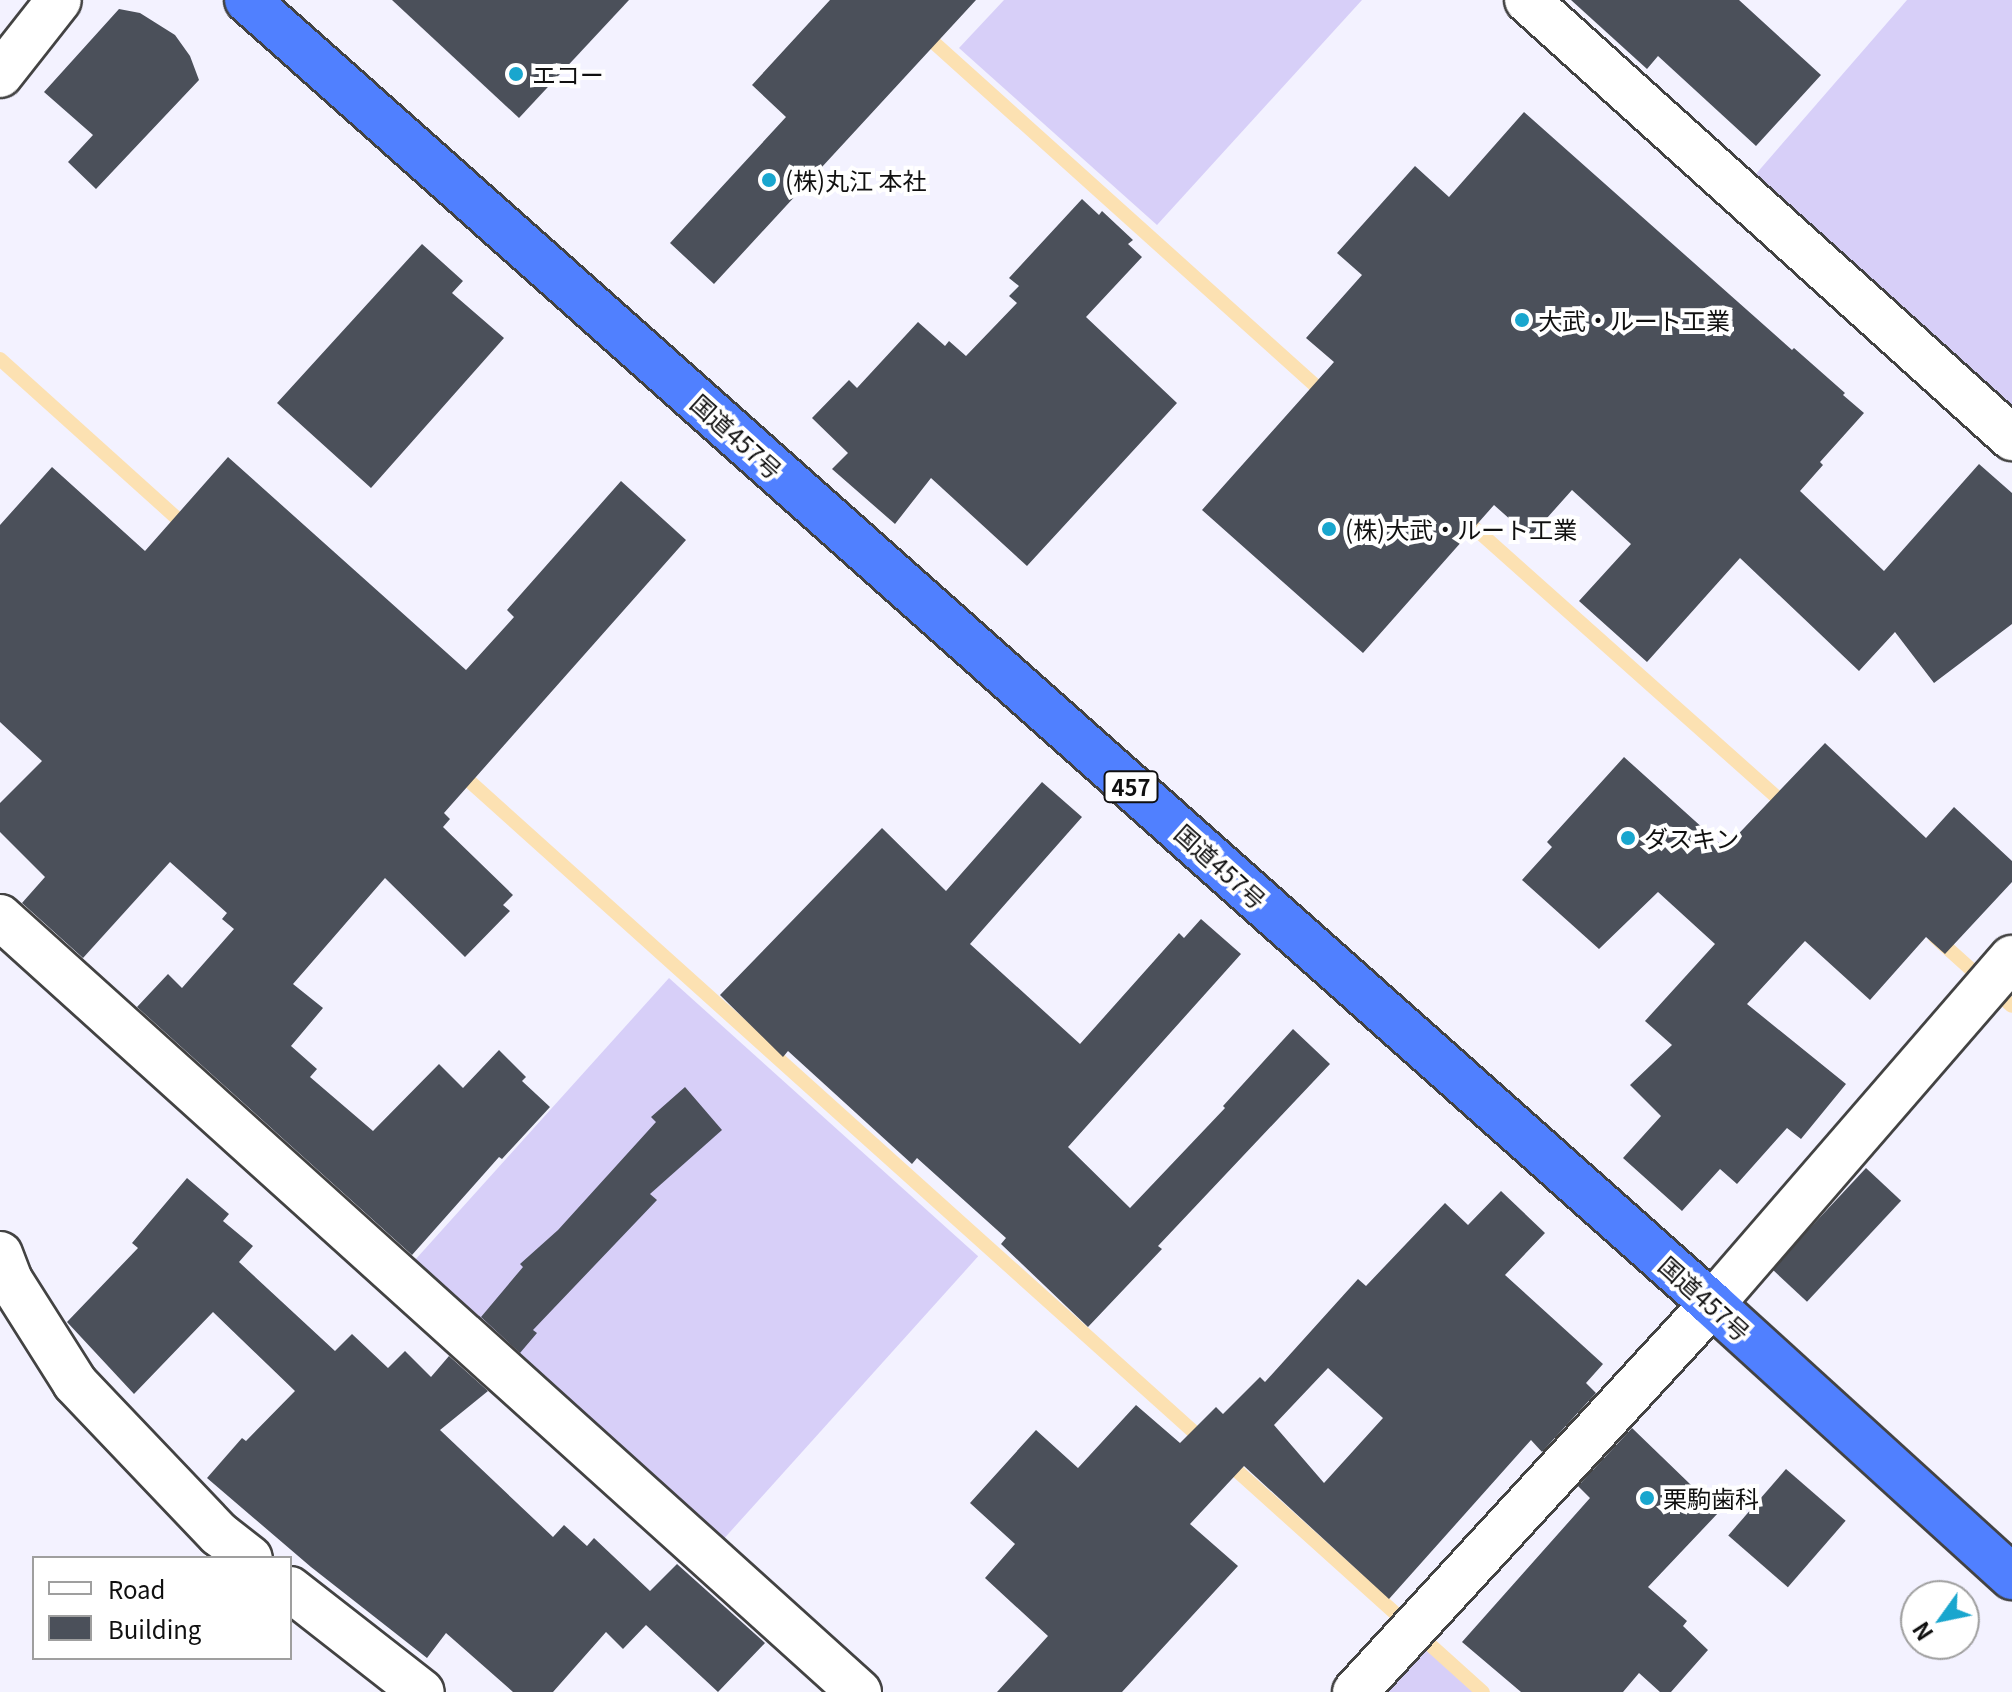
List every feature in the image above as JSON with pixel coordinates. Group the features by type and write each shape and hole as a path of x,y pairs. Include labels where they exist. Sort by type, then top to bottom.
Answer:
{"highway":[{"name":"国道457号","path":"247,0 1712,1304 2012,1577"}],"street":[{"path":"0,75 59,0"},
{"path":"1527,0 2012,438"},
{"path":"0,917 859,1692"},
{"path":"1355,1692 1712,1304 2012,958"},
{"path":"0,1254 10,1280 75,1383 219,1534 247,1556"},
{"path":"292,1591 422,1692"}],"shaded area":[{"path":"1004,0 1362,0 1157,225 959,48"},
{"path":"1907,0 2012,0 2012,415 1749,182"},
{"path":"669,978 978,1256 721,1542 412,1263"},
{"path":"1417,1641 1473,1692 1373,1692"}],"building":[{"name":"エコー","path":"392,0 629,0 519,118"},
{"name":"(株)丸江 本社","path":"830,0 976,0 714,284 670,243 786,117 752,85"},
{"path":"1571,0 1739,0 1821,75 1756,146 1658,56 1647,69"},
{"path":"119,9 140,13 175,35 190,56 199,80 96,189 68,162 93,135 44,92"},
{"path":"1524,112 1864,413 1820,462 1823,465 1800,491 1884,571 1979,464 2012,493 2012,624 1934,683 1895,632 1859,671 1740,558 1647,662 1579,601 1631,544 1572,490 1530,537 1494,505 1363,653 1202,510 1334,362 1306,338 1362,275 1337,253 1415,166 1449,197"},
{"path":"1082,199 1099,215 1102,211 1133,240 1128,244 1142,257 1086,317 1177,403 1027,566 931,478 895,524 832,469 848,453 812,418 849,380 857,388 918,322 945,346 949,341 966,356 1017,303 1009,296 1019,286 1009,278"},
{"path":"422,244 463,281 452,293 504,338 371,488 277,403"},
{"path":"228,457 466,670 514,617 507,610 621,481 686,540 444,813 450,819 443,827 513,895 503,905 510,911 465,957 385,878 293,984 323,1008 291,1046 317,1069 310,1077 373,1131 439,1064 463,1088 499,1050 526,1077 522,1081 550,1107 502,1159 499,1157 412,1255 137,1007 168,974 182,988 234,929 222,919 227,913 170,862 83,958 22,903 45,877 0,832 0,803 42,761 0,722 0,525 52,467 145,551"},
{"path":"1825,743 1926,838 1954,807 2012,861 2012,882 1945,954 1926,937 1870,1000 1805,941 1747,1004 1846,1084 1801,1139 1787,1128 1737,1184 1720,1169 1682,1211 1623,1158 1661,1116 1630,1085 1672,1045 1645,1021 1715,944 1658,892 1599,949 1522,880 1552,847 1547,842 1624,757 1725,848"},
{"path":"1042,782 1082,817 970,944 1080,1044 1179,933 1184,938 1201,919 1241,954 1068,1147 1130,1208 1225,1108 1223,1106 1293,1029 1330,1064 1158,1246 1162,1249 1088,1327 1001,1244 1006,1238 917,1158 912,1164 788,1051 783,1057 720,995 882,828 946,891"},
{"path":"685,1087 722,1130 650,1194 657,1200 533,1330 537,1333 520,1353 481,1317 523,1267 520,1264 558,1230 656,1122 651,1117"},
{"path":"1866,1168 1901,1201 1807,1302 1772,1269"},
{"path":"187,1178 229,1214 223,1221 253,1246 239,1262 335,1351 352,1334 388,1368 405,1351 431,1377 449,1356 488,1391 440,1430 553,1537 564,1525 587,1546 594,1538 650,1591 677,1564 765,1643 718,1692 646,1625 623,1649 606,1632 553,1692 513,1692 446,1633 427,1658 311,1567 207,1478 242,1438 246,1441 295,1391 213,1312 134,1394 67,1322 138,1248 132,1243"},
{"path":"1501,1191 1545,1233 1505,1275 1603,1364 1586,1383 1596,1393 1542,1452 1531,1440 1389,1599 1244,1466 1190,1524 1238,1566 1122,1692 997,1692 1048,1636 985,1578 1015,1544 970,1503 1036,1430 1078,1468 1136,1405 1180,1443 1216,1407 1223,1414 1260,1377 1265,1382 1358,1279 1366,1286 1445,1203 1468,1225","holes":["1328,1368 1383,1418 1324,1483 1274,1425"]},
{"path":"1632,1428 1719,1512 1648,1587 1687,1621 1683,1626 1708,1650 1671,1692 1660,1692 1639,1673 1623,1692 1521,1692 1462,1642 1590,1498 1578,1486"},
{"path":"1786,1469 1846,1521 1788,1587 1728,1535"}],"waterway":[{"path":"921,31 1328,397"},
{"path":"0,359 189,529"},
{"path":"1460,515 1788,807"},
{"path":"457,770 1206,1443"},
{"path":"1935,937 2012,1006"},
{"path":"1225,1460 1483,1692"}],"place":[{"name":"エコー","path":"516,74"},
{"name":"(株)丸江 本社","path":"769,180"},
{"name":"大武・ルート工業","path":"1522,320"},
{"name":"(株)大武・ルート工業","path":"1329,529"},
{"name":"ダスキン","path":"1628,838"},
{"name":"栗駒歯科","path":"1647,1498"}]}
